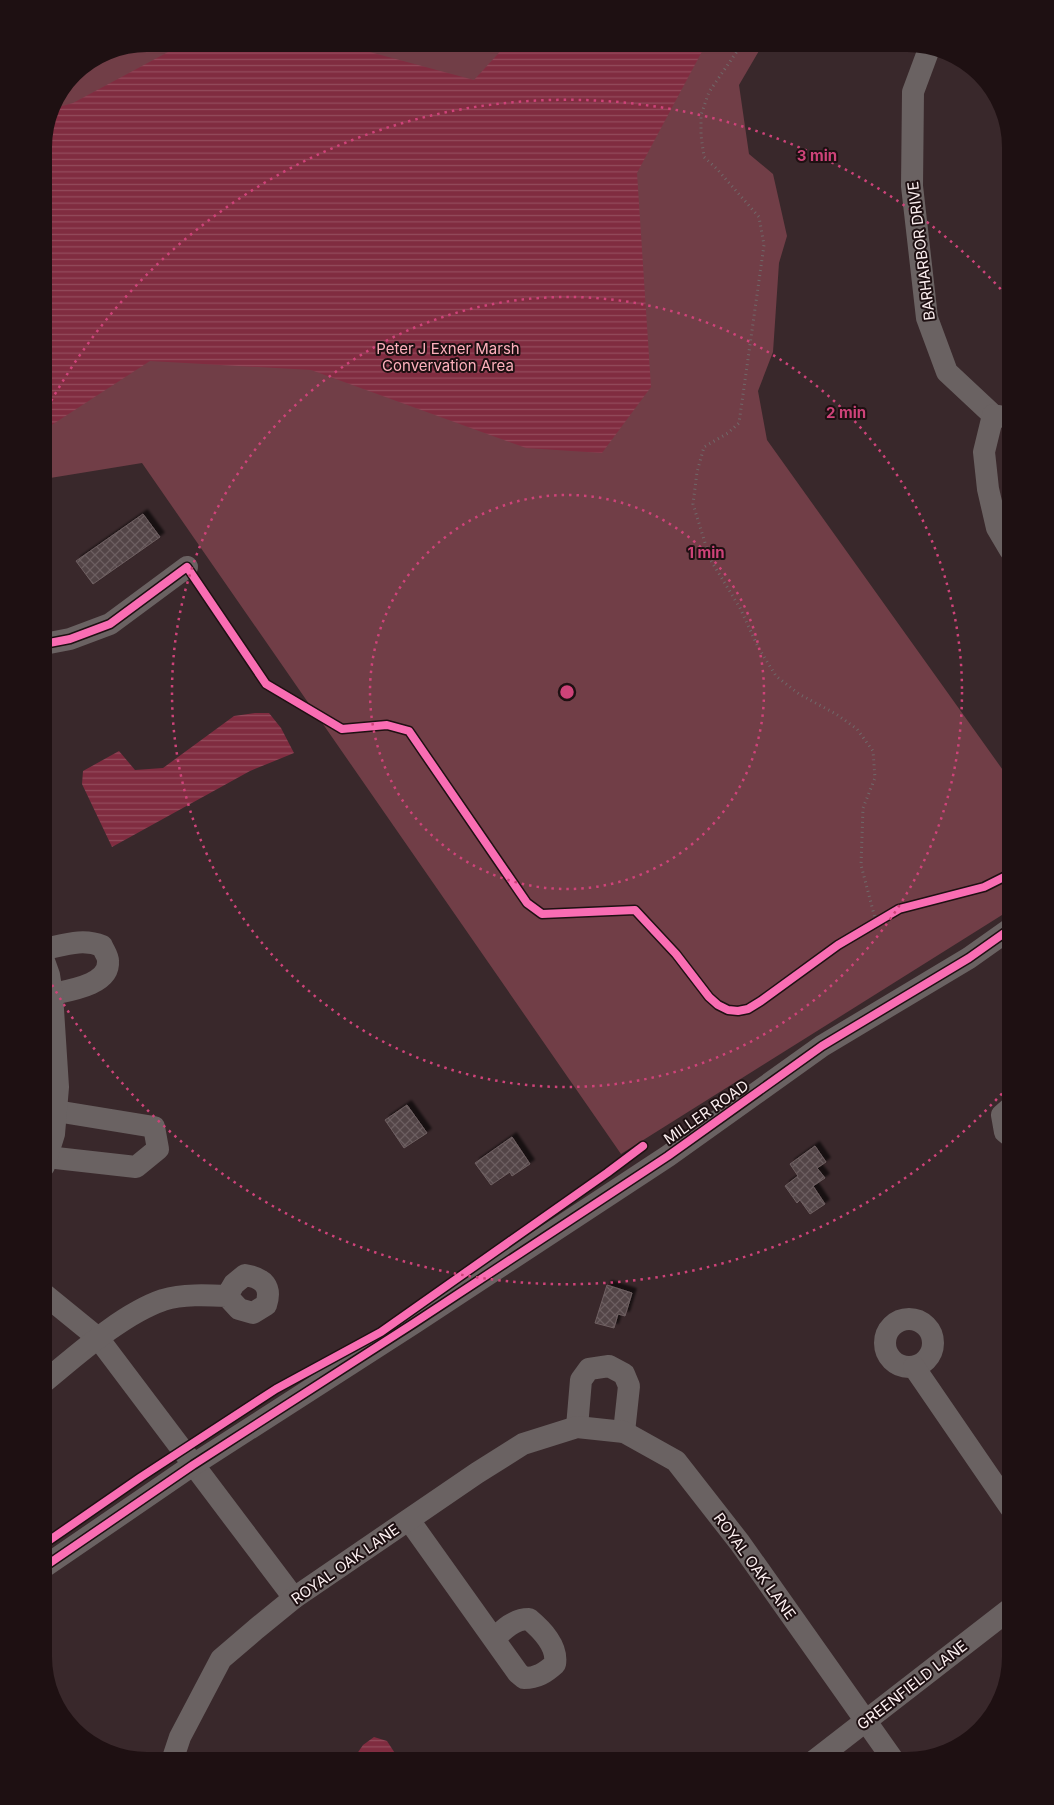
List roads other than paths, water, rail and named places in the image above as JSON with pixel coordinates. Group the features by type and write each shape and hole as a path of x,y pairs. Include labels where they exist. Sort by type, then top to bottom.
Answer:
{"street":[{"name":"BARHARBOR DRIVE","path":"927,55 913,92 912,176 927,318 947,372 1002,417"},
{"path":"1002,417 984,452 988,488 997,528 1002,536"},
{"path":"53,642 70,639 110,624 187,567"},
{"name":"MILLER ROAD","path":"52,1562 194,1465 668,1156 822,1046 969,958 1002,935"},
{"path":"52,947 82,941 93,942 102,946 108,959 108,968 101,978 91,984 52,994"},
{"path":"52,1094 56,1111 52,1139"},
{"path":"52,1162 136,1167 158,1149 154,1127 56,1111"},
{"path":"52,1375 98,1338 139,1312 164,1300 198,1295 227,1296"},
{"path":"52,1301 98,1338 294,1598"},
{"path":"577,1427 581,1380 589,1369 609,1366 624,1374 629,1386 624,1432"},
{"path":"914,1367 1002,1495"},
{"name":"ROYAL OAK LANE","path":"175,1752 180,1737 221,1659 294,1598 476,1473 523,1444 577,1427 624,1432 676,1461 740,1544 887,1752"},
{"path":"409,1520 494,1639"},
{"name":"GREENFIELD LANE","path":"826,1752 1002,1614"}],"park label":[{"name":"Peter J Exner Marsh Convervation Area","path":"448,356"}]}
